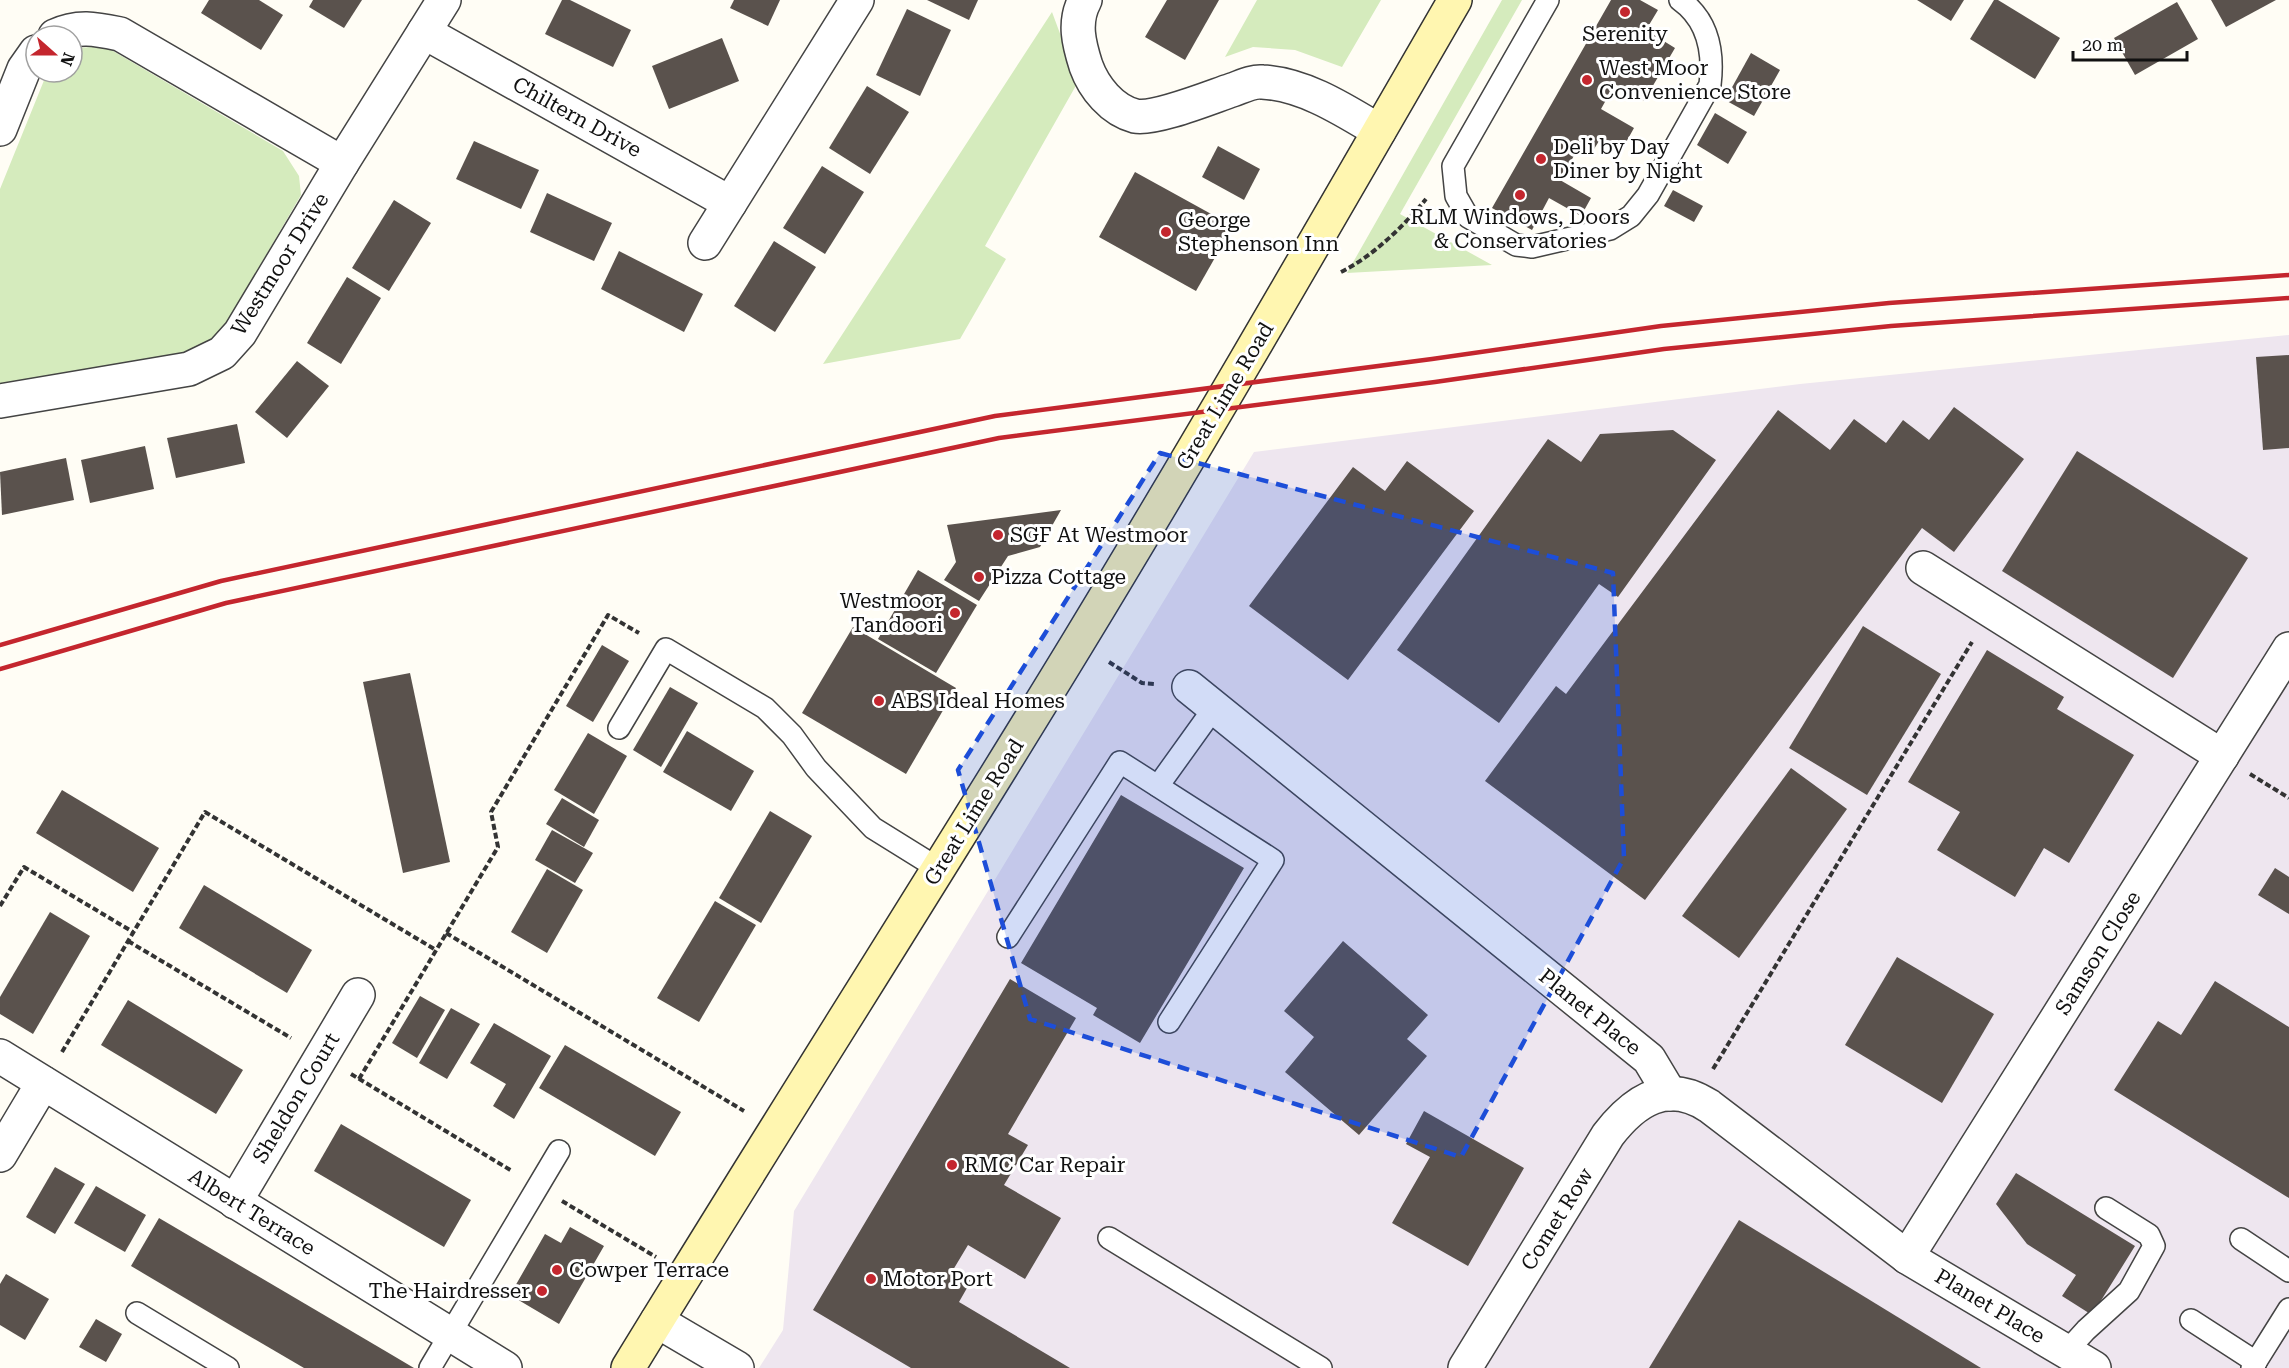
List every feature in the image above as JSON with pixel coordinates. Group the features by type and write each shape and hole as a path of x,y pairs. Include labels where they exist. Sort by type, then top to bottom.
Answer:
{"main road":[{"name":"Great Lime Road","path":"628,1368 1078,642 1275,311 1455,0"}],"street":[{"name":"Westmoor Drive","path":"0,401 189,369 222,353 240,333 342,163 444,0"},
{"path":"705,243 857,0"},
{"path":"1085,0 1078,23 1077,39 1088,72 1098,90 1111,103 1136,116 1157,114 1259,81 1281,84 1310,94 1379,131"},
{"path":"84,28 120,34 342,163"},
{"name":"Chiltern Drive","path":"424,32 730,203"},
{"path":"0,129 24,69"},
{"path":"1923,568 2222,756"},
{"name":"Samson Close","path":"1907,1257 2289,649"},
{"name":"Planet Place","path":"1189,687 1649,1059 1683,1095 1907,1257 2094,1368"},
{"name":"Sheldon Court","path":"235,1202 358,995"},
{"name":"Albert Terrace","path":"0,1056 505,1368"},
{"path":"0,1155 43,1083"},
{"name":"Comet Row","path":"1465,1368 1608,1135 1623,1116 1654,1096 1683,1095"},
{"path":"657,1320 737,1368"}],"lane":[{"path":"1548,0 1453,166 1456,196 1468,217 1516,245 1532,247 1610,229 1631,216 1648,195 1710,85 1712,65 1708,40 1699,17 1680,0"},
{"path":"619,728 666,649 765,708 792,735 816,768 873,828 939,869"},
{"path":"1158,786 1214,708"},
{"path":"1008,937 1120,762 1274,860 1169,1022"},
{"path":"430,1368 559,1151"},
{"path":"2067,1352 2086,1330 2129,1291 2154,1246 2149,1235 2106,1208"},
{"path":"1109,1238 1321,1368"},
{"path":"2241,1239 2289,1272"},
{"path":"2191,1320 2254,1365 2289,1309"},
{"path":"137,1313 228,1368"}],"path":[{"path":"1331,276 1361,262 1415,212 1453,166"},
{"path":"1683,1095 1991,610"},
{"path":"359,1079 498,847 491,812 608,615 666,649"},
{"path":"1078,642 1142,683 1189,687"},
{"path":"2222,756 2289,798"},
{"path":"43,1083 205,812 436,950"},
{"path":"0,906 24,867 133,932"},
{"path":"446,933 776,1130"},
{"path":"128,941 685,1274"}],"highlighted area":[{"path":"1160,453 1613,573 1624,858 1461,1157 1030,1019 958,770"}],"shaded area":[{"path":"2289,335 2289,1368 759,1368 783,1330 794,1211 1254,452 1800,384"}],"green space":[{"path":"1257,0 1381,0 1342,67 1295,50 1253,47 1225,57"},
{"path":"1502,0 1522,0 1400,214 1492,265 1347,273"},
{"path":"1052,12 1078,82 985,246 1006,259 960,339 823,364"},
{"path":"84,48 108,48 283,151 299,176 301,195 223,329 206,343 182,356 0,387 0,189 43,84 84,84"}],"building":[{"path":"209,0 259,0 283,15 261,50 201,13"},
{"path":"313,0 362,0 344,28 309,7"},
{"path":"562,0 570,0 631,30 613,67 545,34"},
{"path":"734,0 780,0 768,26 730,8"},
{"path":"927,0 978,0 969,20"},
{"path":"1167,0 1219,0 1185,60 1145,37"},
{"path":"1611,0 1640,0 1658,10 1646,30 1675,48 1644,101 1615,84 1601,109 1634,128 1620,153 1599,141 1591,154 1579,147 1560,180 1591,198 1581,216 1549,198 1532,230 1492,208"},
{"path":"1917,0 1964,0 1951,21"},
{"path":"1994,0 1998,0 2060,38 2035,79 1970,39"},
{"path":"2211,0 2276,0 2226,27"},
{"path":"2177,2 2198,39 2135,75 2114,38"},
{"path":"907,9 951,30 920,96 876,75"},
{"path":"722,38 739,81 669,109 652,66"},
{"path":"1751,53 1780,70 1754,116 1725,100"},
{"path":"867,86 909,112 870,174 829,148"},
{"path":"1715,113 1747,132 1728,164 1697,145"},
{"path":"474,141 539,170 521,209 456,179"},
{"path":"1218,146 1260,169 1244,200 1202,177"},
{"path":"822,166 864,192 825,254 783,228"},
{"name":"George Stephenson Inn","path":"1135,172 1233,226 1196,291 1099,237"},
{"path":"1673,190 1703,206 1694,222 1664,206"},
{"path":"547,193 612,223 594,261 530,232"},
{"path":"394,200 431,223 389,291 352,268"},
{"path":"774,241 816,267 775,332 734,306"},
{"path":"619,251 703,294 684,332 601,289"},
{"path":"347,277 381,298 341,364 307,343"},
{"path":"2289,355 2289,448 2263,450 2256,357"},
{"path":"297,361 329,386 287,438 255,412"},
{"path":"1954,407 2024,459 1954,552 1922,528 1645,900 1485,781 1556,686 1566,694 1778,410 1830,450 1854,419 1886,443 1903,420 1929,440"},
{"path":"237,424 245,463 176,478 167,438"},
{"path":"1673,430 1716,460 1618,597 1599,584 1499,723 1397,650 1548,439 1581,462 1600,434"},
{"path":"145,446 154,489 90,503 81,460"},
{"path":"2077,451 2248,558 2173,678 2002,571"},
{"path":"66,458 74,500 2,515 0,472"},
{"path":"1407,461 1474,511 1348,680 1249,606 1353,467 1385,491"},
{"path":"1061,510 1040,547 1008,556 979,601 944,580 956,562 947,525"},
{"path":"918,570 977,605 936,673 878,639"},
{"path":"1863,626 1941,674 1867,795 1789,748"},
{"name":"ABS Ideal Homes","path":"853,627 956,688 906,774 802,713"},
{"path":"602,645 629,661 593,722 566,706"},
{"path":"1987,650 2064,697 2057,709 2134,755 2069,863 2044,848 2015,897 1937,850 1960,812 1908,782"},
{"path":"410,673 450,862 403,873 363,682"},
{"path":"670,687 698,703 661,767 633,750"},
{"path":"687,731 754,771 731,811 663,772"},
{"path":"588,733 627,756 594,814 554,790"},
{"path":"1791,768 1847,809 1739,958 1682,916"},
{"path":"62,790 159,848 133,892 36,833"},
{"path":"1121,795 1244,868 1140,1043 1093,1015 1097,1008 1021,963"},
{"path":"562,798 599,820 584,847 546,824"},
{"path":"770,811 812,836 761,923 719,898"},
{"path":"552,830 593,853 575,883 535,860"},
{"path":"2275,868 2289,877 2289,914 2258,895"},
{"path":"547,869 583,890 547,953 511,932"},
{"path":"204,885 312,950 287,993 179,928"},
{"path":"715,901 756,925 699,1022 657,998"},
{"path":"50,912 90,936 33,1034 0,1014 0,997"},
{"path":"1343,941 1428,1015 1407,1039 1427,1056 1359,1135 1285,1072 1314,1037 1284,1011"},
{"path":"1897,957 1994,1014 1942,1103 1845,1045"},
{"path":"1010,979 1076,1018 1008,1134 1028,1145 1004,1185 1061,1218 1025,1279 968,1245 953,1270 971,1281 959,1302 1070,1368 911,1368 813,1310"},
{"path":"2215,981 2289,1027 2289,1198 2114,1090 2158,1021 2181,1035"},
{"path":"420,996 445,1010 417,1058 392,1043"},
{"path":"128,1000 243,1070 216,1114 101,1045"},
{"path":"451,1008 480,1024 447,1079 419,1063"},
{"path":"494,1023 551,1056 514,1119 493,1106 506,1084 470,1063"},
{"path":"565,1045 681,1112 655,1156 539,1088"},
{"path":"1424,1111 1524,1168 1468,1266 1392,1223 1430,1157 1406,1144"},
{"path":"341,1124 471,1200 444,1247 314,1171"},
{"path":"55,1167 85,1184 55,1234 26,1217"},
{"path":"2016,1173 2135,1246 2092,1315 2062,1296 2076,1275 2027,1244 1996,1204"},
{"path":"96,1186 146,1215 125,1252 74,1223"},
{"path":"159,1218 414,1368 304,1368 232,1326 131,1266"},
{"path":"1739,1220 1981,1368 1649,1368"},
{"name":"Cowper Terrace","path":"570,1227 604,1246 559,1324 510,1295 545,1234 561,1243"},
{"path":"6,1274 49,1299 25,1340 0,1325 0,1284"},
{"path":"96,1319 122,1334 106,1362 79,1347"}],"railway":[{"path":"0,645 221,581 995,416 1432,359 1661,326 1889,303 2289,275"},
{"path":"0,669 226,603 999,438 1435,382 1664,349 1891,326 2289,298"}],"place":[{"name":"Serenity","path":"1625,12"},
{"name":"West Moor Convenience Store","path":"1587,80"},
{"name":"Deli by Day Diner by Night","path":"1541,159"},
{"name":"RLM Windows, Doors & Conservatories","path":"1520,195"},
{"name":"George Stephenson Inn","path":"1166,232"},
{"name":"SGF At Westmoor","path":"998,535"},
{"name":"Pizza Cottage","path":"979,577"},
{"name":"Westmoor Tandoori","path":"955,613"},
{"name":"ABS Ideal Homes","path":"879,701"},
{"name":"RMC Car Repair","path":"952,1165"},
{"name":"Cowper Terrace","path":"557,1270"},
{"name":"Motor Port","path":"871,1279"},
{"name":"The Hairdresser","path":"542,1291"}]}
